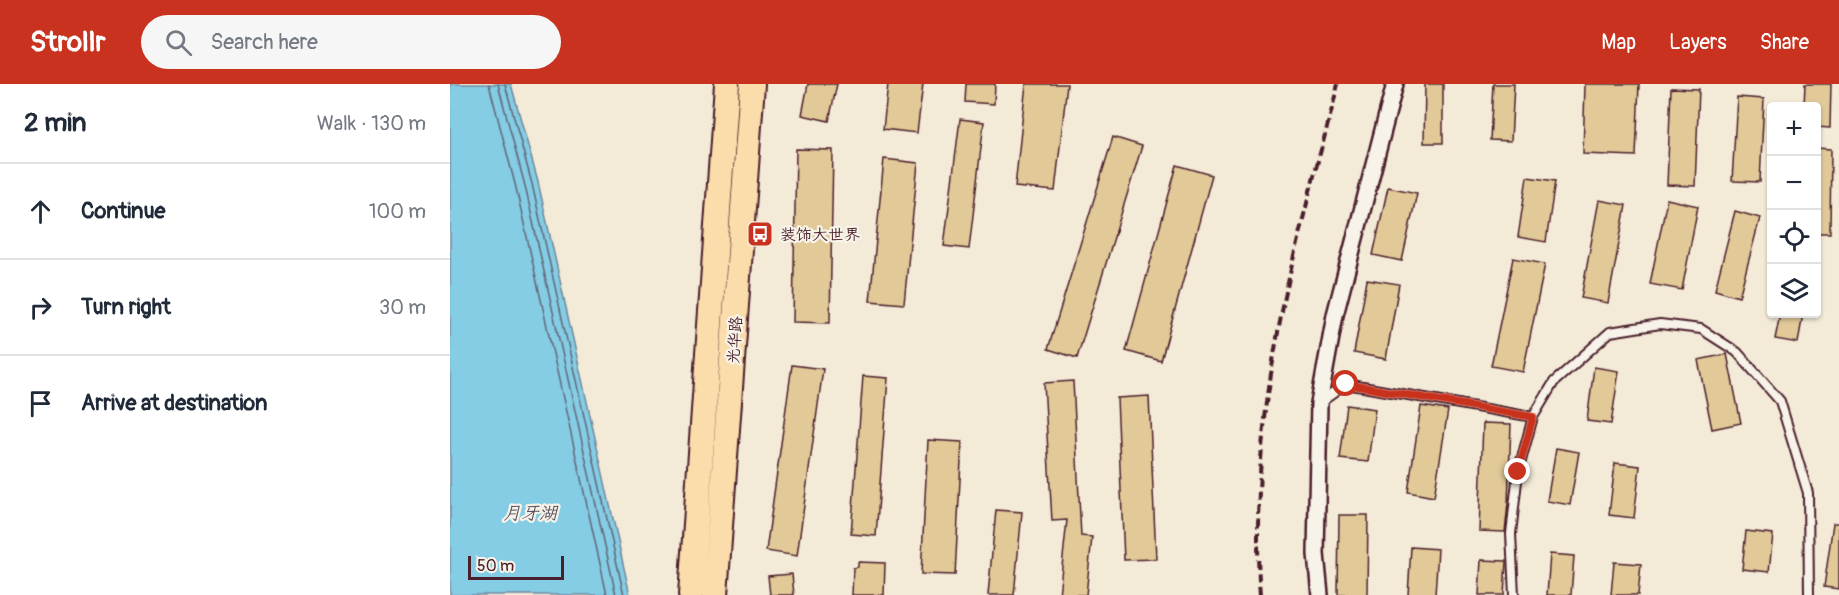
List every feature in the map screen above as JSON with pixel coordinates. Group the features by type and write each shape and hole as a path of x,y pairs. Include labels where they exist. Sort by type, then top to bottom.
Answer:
{"main road":[{"name":"光华路","path":"691,595 727,84"},
{"name":"光华路","path":"715,595 752,84"}],"street":[{"path":"1320,595 1317,554 1319,403 1335,315 1395,84"}],"lane":[{"path":"1514,595 1512,524 1518,472 1533,417 1554,382 1610,332 1660,324 1701,329 1728,346 1737,352 1780,401 1808,493 1809,595"},
{"path":"1319,403 1346,384 1533,417"}],"water":[{"name":"月牙湖","path":"450,84 511,84 538,182 630,595 450,595"}],"building":[{"path":"808,84 837,84 829,121 802,115"},
{"path":"888,84 923,84 917,133 883,129"},
{"path":"966,84 995,84 994,104 965,102"},
{"path":"1026,84 1067,84 1055,191 1015,187"},
{"path":"1425,84 1443,84 1443,143 1424,143"},
{"path":"1493,84 1514,84 1511,141 1490,140"},
{"path":"1585,84 1639,84 1636,156 1583,154"},
{"path":"1805,84 1831,84 1830,128 1821,127 1821,102 1804,102"},
{"path":"1671,88 1699,89 1695,186 1667,185"},
{"path":"1737,97 1764,99 1760,182 1732,181"},
{"path":"960,119 984,122 969,249 944,246"},
{"path":"1113,137 1142,146 1077,358 1048,349"},
{"path":"1821,148 1831,149 1830,233 1821,233"},
{"path":"796,149 833,150 830,323 793,322"},
{"path":"884,159 918,163 904,304 870,301"},
{"path":"1177,165 1212,175 1161,361 1126,351"},
{"path":"1527,177 1555,181 1546,242 1518,237"},
{"path":"1388,187 1417,193 1402,261 1373,255"},
{"path":"1667,199 1698,206 1682,290 1650,284"},
{"path":"1599,200 1626,205 1608,303 1581,298"},
{"path":"1735,211 1760,218 1739,297 1715,290"},
{"path":"1513,258 1545,264 1523,372 1491,366"},
{"path":"1367,279 1399,284 1386,359 1354,353"},
{"path":"1779,318 1802,318 1798,343 1775,339"},
{"path":"1727,354 1741,423 1712,429 1698,360"},
{"path":"792,365 823,369 797,556 766,551"},
{"path":"1594,367 1619,371 1611,424 1587,421"},
{"path":"863,376 888,378 876,536 851,534"},
{"path":"1073,381 1081,536 1092,537 1086,595 1059,595 1067,520 1052,521 1044,383"},
{"path":"1149,396 1156,559 1124,560 1117,398"},
{"path":"1347,405 1375,409 1368,462 1340,459"},
{"path":"1421,406 1448,410 1434,497 1408,492"},
{"path":"1483,423 1511,424 1505,532 1479,531"},
{"path":"928,440 962,442 955,575 921,574"},
{"path":"1556,448 1579,452 1570,505 1547,501"},
{"path":"1615,463 1640,466 1634,518 1609,515"},
{"path":"996,510 1022,512 1014,595 988,595"},
{"path":"1339,515 1368,515 1367,595 1338,595"},
{"path":"1833,523 1839,523 1839,589 1824,587"},
{"path":"1746,531 1773,534 1769,572 1742,569"},
{"path":"1411,547 1438,549 1435,595 1408,595"},
{"path":"1550,554 1574,556 1571,595 1547,595"},
{"path":"1481,560 1506,561 1504,595 1479,595"},
{"path":"858,562 885,563 884,595 852,595 853,568 858,567"},
{"path":"1614,562 1641,564 1638,595 1611,595"},
{"path":"792,574 794,595 770,595 768,576"}],"railway":[{"path":"1260,595 1259,487 1272,366 1296,246 1338,84"}],"place":[{"name":"装饰大世界","path":"760,234"}],"route":[{"path":"1346,384 1533,417 1518,472"}]}
